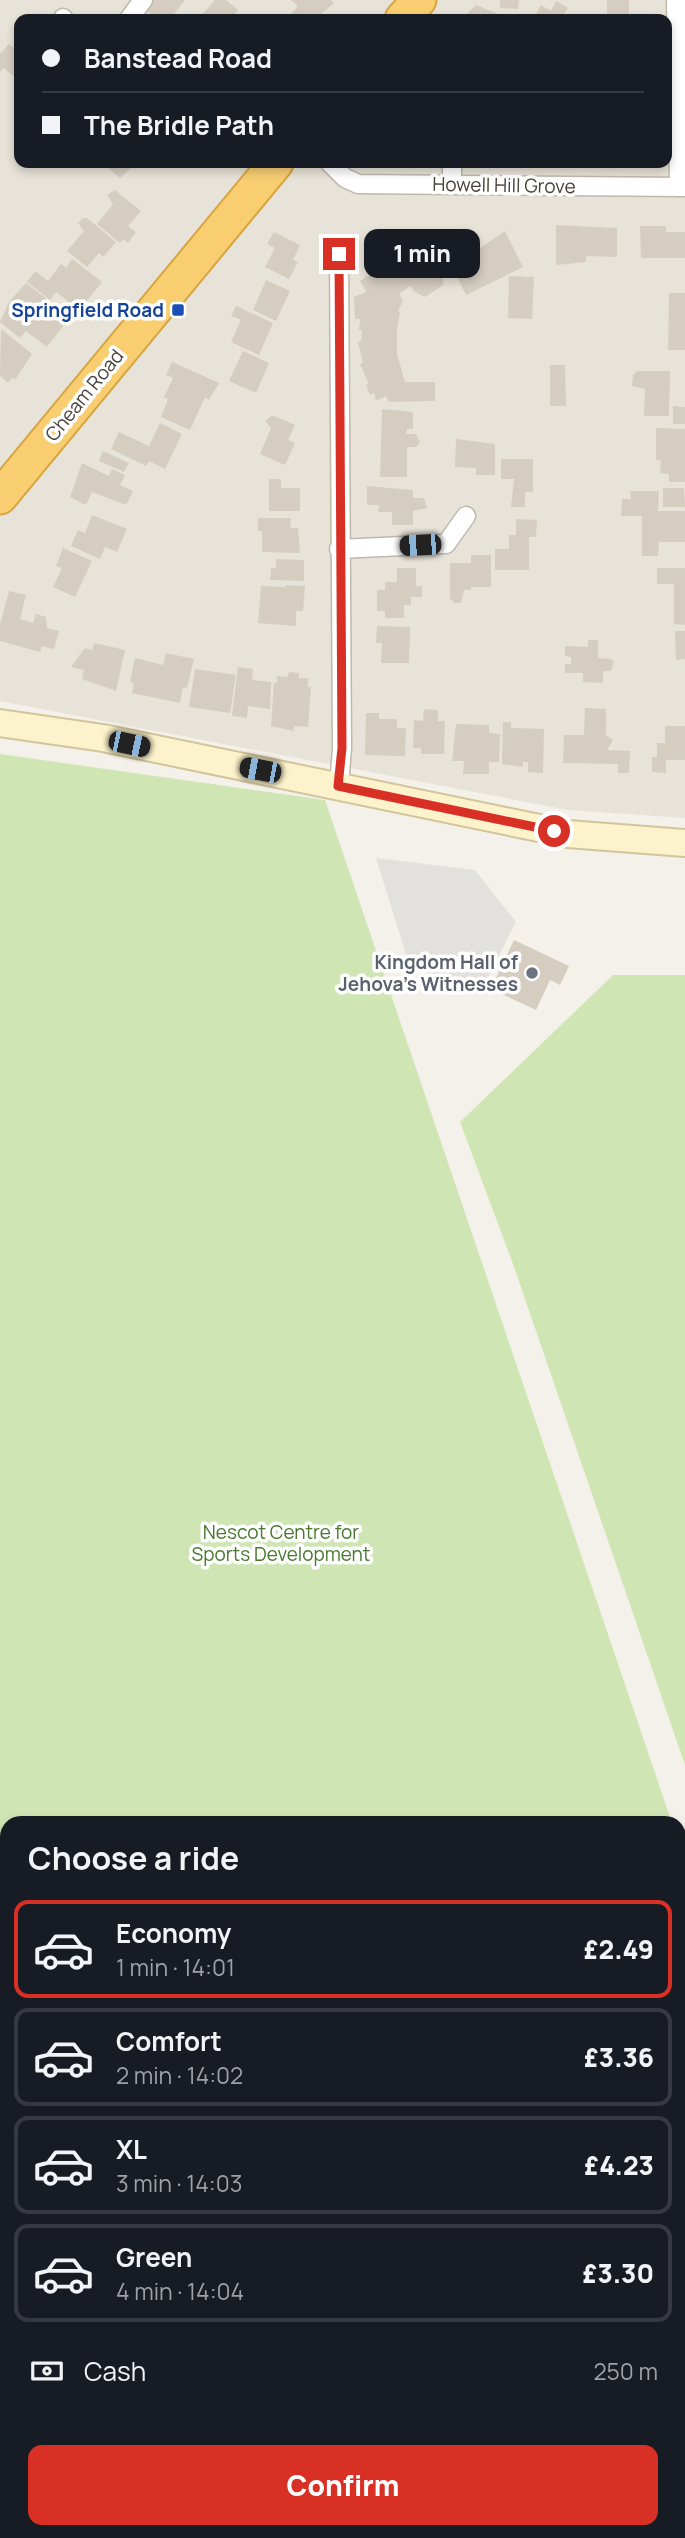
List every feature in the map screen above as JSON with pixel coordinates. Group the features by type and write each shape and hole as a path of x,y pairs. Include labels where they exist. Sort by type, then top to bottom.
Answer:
{"highway":[{"path":"406,14 419,0"},
{"name":"Cheam Road","path":"0,498 263,168"}],"street":[{"path":"676,0 682,187"},
{"name":"Howell Hill Grove","path":"335,168 345,178 358,184 682,187"},
{"path":"452,168 452,184"},
{"path":"338,786 342,748 339,254"},
{"path":"339,549 446,544 466,516"},
{"path":"0,723 103,738 568,834 685,843"}],"shaded area":[{"path":"0,0 685,0 685,818 568,810 0,701"},
{"path":"376,858 475,870 516,922 479,995 409,964"}],"green space":[{"name":"Nescot Centre for Sports Development","path":"0,754 325,800 670,1816 0,1816"},
{"path":"613,975 685,975 685,1765 513,1264 460,1122"}],"building":[{"path":"151,0 185,0 174,14 151,14 145,9"},
{"path":"215,0 226,0 238,10 234,14 202,14"},
{"path":"291,0 331,0 334,3 323,14 291,14 298,6"},
{"path":"500,0 519,0 518,9 500,8"},
{"path":"607,0 629,0 629,14 607,14"},
{"path":"556,1 568,8 564,14 536,14 541,5 551,11"},
{"path":"476,5 496,13 495,14 467,14"},
{"path":"9,44 14,48 14,77 4,68 0,72 0,54"},
{"path":"108,168 131,168 120,178"},
{"path":"115,190 141,211 128,226 136,232 128,243 123,239 120,243 97,224 113,204 107,195"},
{"path":"87,218 116,242 103,257 99,253 87,267 67,251 84,231 78,223"},
{"path":"556,225 617,228 617,257 586,256 586,262 556,265"},
{"path":"640,226 666,226 666,232 685,232 685,258 641,258"},
{"path":"442,229 445,234 443,285 425,297 410,286 399,294 403,301 398,311 397,329 397,354 405,382 435,382 435,401 389,402 386,396 376,401 374,393 370,395 366,385 369,384 360,364 363,363 358,342 361,341 362,330 359,330 360,319 355,319 354,297 366,292 360,281 381,267 378,263 410,246 413,249"},
{"path":"505,231 523,267 466,295 453,269 476,257 474,252"},
{"path":"274,232 300,245 293,260 298,262 289,279 265,267 275,248 267,244"},
{"path":"72,259 102,282 82,307 78,304 76,307 56,292 50,300 27,282 35,271 48,281 61,264 66,268"},
{"path":"509,276 534,277 532,319 508,318"},
{"path":"266,280 290,291 276,321 253,310"},
{"path":"26,283 70,317 47,347 26,331 20,338 0,322 9,302"},
{"path":"669,293 685,293 685,350 668,350"},
{"path":"236,306 273,323 259,355 231,342 241,320 231,316"},
{"path":"1,329 32,354 15,380 12,378 8,383 0,376"},
{"path":"243,351 269,363 256,393 229,381"},
{"path":"172,362 219,383 209,400 205,397 190,430 161,417 168,399 164,397 173,378 166,375"},
{"path":"550,365 565,365 566,406 550,406"},
{"path":"637,371 670,371 669,416 644,416 645,389 632,386 633,375"},
{"path":"673,406 685,407 685,424 673,424"},
{"path":"382,409 413,412 413,429 407,429 406,434 416,434 420,442 416,447 407,447 407,477 380,477"},
{"path":"272,415 295,425 288,440 295,443 285,465 260,454 271,428 265,421"},
{"path":"160,423 182,434 165,469 149,461 146,466 111,449 119,432 149,446"},
{"path":"656,428 685,429 685,482 669,482 669,474 660,473 661,460 656,460"},
{"path":"456,439 495,444 495,475 476,475 476,468 455,467"},
{"path":"103,451 129,463 124,472 99,461"},
{"path":"501,459 533,459 533,492 525,492 525,507 511,507 514,479 501,479"},
{"path":"82,463 109,476 112,469 125,475 120,485 133,491 126,505 92,492 86,505 70,497"},
{"path":"269,479 281,479 281,488 300,488 300,511 269,511"},
{"path":"367,486 413,490 413,498 424,498 427,508 413,511 413,525 392,525 392,512 378,512 379,505 367,505"},
{"path":"663,488 684,488 685,507 663,507"},
{"path":"630,491 659,491 658,511 685,511 685,542 659,542 658,556 642,556 642,516 621,516 622,499 631,499"},
{"path":"92,515 127,529 117,552 105,547 100,559 71,546 78,530 85,533"},
{"path":"258,518 291,518 290,528 298,528 300,553 262,552 262,531 258,531"},
{"path":"516,519 537,520 536,537 529,537 529,570 495,570 495,549 509,549 509,535 516,535"},
{"path":"63,548 92,561 75,597 53,587 62,568 56,566"},
{"path":"471,555 491,555 491,587 471,587 471,590 464,590 461,603 455,603 450,599 450,563 471,563"},
{"path":"276,559 304,560 304,581 270,580 271,568 276,568"},
{"path":"397,568 416,568 416,586 422,586 422,597 411,597 411,605 404,605 404,618 385,618 385,611 377,611 377,590 385,590 385,582 397,582"},
{"path":"657,568 685,568 685,625 674,624 674,584 657,584"},
{"path":"261,586 305,586 303,611 296,611 296,626 258,623"},
{"path":"9,591 26,595 20,619 33,623 36,614 46,617 47,628 59,631 54,649 42,646 40,652 0,641 0,625"},
{"path":"377,626 410,627 409,663 381,663 382,643 376,643"},
{"path":"675,631 685,631 685,659 676,660"},
{"path":"588,640 598,640 598,658 611,659 614,662 611,671 603,671 603,683 583,682 583,673 565,673 565,664 571,664 571,657 565,656 565,646 588,647"},
{"path":"94,643 125,650 116,691 82,679 84,670 71,667 85,648 92,650"},
{"path":"166,653 194,659 187,688 183,687 180,703 132,693 134,683 130,682 135,658 163,665"},
{"path":"238,667 253,669 252,680 271,682 270,709 248,706 247,718 232,716"},
{"path":"195,669 236,675 230,713 189,707"},
{"path":"289,672 299,673 299,678 308,678 308,687 311,687 308,727 294,726 294,731 271,726 274,683 277,683 277,676 288,677"},
{"path":"585,708 606,709 606,735 613,740 607,750 630,751 629,773 618,773 618,764 563,763 564,735 584,735"},
{"path":"424,709 438,710 438,721 445,721 444,754 421,754 421,748 413,748 414,720 423,721"},
{"path":"366,713 379,713 379,719 397,719 397,728 406,728 405,756 365,755"},
{"path":"503,722 511,722 511,728 544,729 543,773 528,772 528,762 523,762 523,767 502,764"},
{"path":"456,724 489,725 489,733 500,734 499,762 489,762 489,774 463,774 464,761 452,761"},
{"path":"665,726 685,726 685,760 666,760 666,773 652,772 652,757 657,757 657,743 665,743"},
{"name":"Kingdom Hall of Jehova's Witnesses","path":"514,940 569,966 560,985 550,980 536,1010 491,989"}],"place":[{"name":"Springfield Road","path":"178,310"},
{"name":"Kingdom Hall of Jehova's Witnesses","path":"532,973"}],"route":[{"path":"339,254 337,352 342,748 338,786 554,831"}]}
